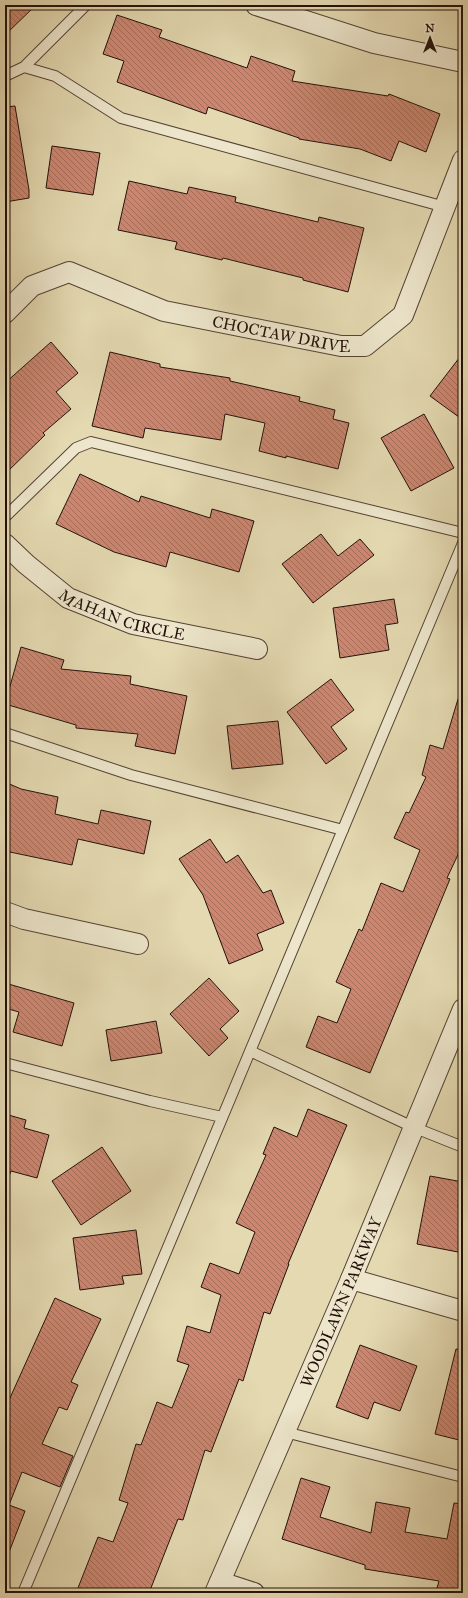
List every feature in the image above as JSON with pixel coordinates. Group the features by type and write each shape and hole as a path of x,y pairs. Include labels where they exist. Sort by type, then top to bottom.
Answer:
{"street":[{"path":"256,5 374,43 463,62"},
{"name":"CHOCTAW DRIVE","path":"5,312 32,286 69,272 164,311 341,346 365,346 403,315 463,160"},
{"name":"MAHAN CIRCLE","path":"5,544 26,564 68,598 133,624 257,649"},
{"path":"5,912 24,919 138,944"},
{"name":"WOODLAWN PARKWAY","path":"217,1587 351,1279 463,1009"},
{"path":"351,1279 463,1311"},
{"path":"217,1587 254,1593"}],"lane":[{"path":"5,76 24,67 86,5"},
{"path":"24,67 55,76 121,118 445,207"},
{"path":"5,517 76,448 91,442 463,533"},
{"path":"22,1593 463,542"},
{"path":"5,734 131,775 343,830"},
{"path":"250,1051 413,1127 463,1146"},
{"path":"5,1063 142,1099 222,1117"},
{"path":"284,1432 463,1477"}],"building":[{"path":"5,5 36,5 5,35"},
{"path":"117,15 162,30 159,37 247,68 251,56 295,71 292,81 388,96 389,94 440,114 426,152 399,141 391,161 360,149 299,139 208,107 206,114 117,82 124,61 103,54"},
{"path":"15,106 29,190 29,198 5,202 5,107"},
{"path":"52,146 100,153 93,195 46,188"},
{"path":"129,181 187,194 189,187 236,197 235,202 318,222 319,217 364,228 348,292 303,280 303,278 223,258 222,260 175,249 177,242 118,230"},
{"path":"51,342 78,373 56,392 71,409 43,433 45,435 5,474 5,383"},
{"path":"110,352 160,364 160,367 230,378 230,381 300,397 299,401 335,410 333,419 349,423 338,469 259,451 265,423 225,414 221,440 145,428 143,438 92,426"},
{"path":"463,353 463,420 430,396"},
{"path":"424,414 454,468 411,491 381,438"},
{"path":"80,474 139,502 141,496 210,518 212,509 254,521 239,572 170,552 166,567 114,552 56,524"},
{"path":"321,534 338,556 360,539 374,555 313,603 282,564"},
{"path":"394,599 398,623 385,625 389,650 340,658 333,608"},
{"path":"21,647 64,660 61,669 131,676 130,684 187,696 175,754 135,746 138,734 76,728 76,725 5,704"},
{"path":"331,679 354,710 331,727 347,749 326,764 287,712"},
{"path":"458,699 463,699 463,844 447,878 450,879 370,1073 306,1047 318,1016 337,1023 351,989 336,982 359,929 362,931 381,883 403,892 420,850 394,838 406,812 409,813 426,777 422,775 430,745 443,749"},
{"path":"278,721 283,764 232,769 227,726"},
{"path":"5,782 21,789 58,797 55,814 98,824 101,810 151,821 144,854 78,839 72,865 5,851"},
{"path":"210,839 226,863 238,855 263,893 271,890 284,923 257,934 263,950 229,964 203,895 179,859"},
{"path":"209,978 239,1011 220,1029 228,1038 209,1056 170,1014"},
{"path":"5,983 74,1003 62,1046 13,1032 19,1012 5,1008"},
{"path":"156,1021 162,1053 111,1061 106,1030"},
{"path":"308,1109 347,1125 288,1264 270,1314 264,1312 243,1381 239,1379 211,1452 205,1450 183,1520 178,1519 149,1593 76,1593 98,1537 113,1542 128,1503 119,1500 136,1444 141,1445 157,1402 172,1408 189,1365 177,1361 187,1326 210,1333 221,1295 201,1287 210,1263 239,1274 255,1232 236,1223 266,1155 263,1154 274,1127 297,1137"},
{"path":"5,1114 26,1120 24,1128 49,1135 37,1178 11,1171 10,1174 5,1173"},
{"path":"102,1147 131,1191 81,1225 52,1181"},
{"path":"430,1176 463,1182 458,1206 463,1207 463,1253 417,1244"},
{"path":"136,1230 142,1274 122,1276 124,1284 80,1290 73,1238"},
{"path":"55,1298 101,1319 71,1382 78,1385 67,1410 59,1407 42,1444 73,1456 60,1487 22,1472 9,1505 25,1511 6,1560 5,1409"},
{"path":"360,1345 417,1366 400,1411 374,1402 368,1419 336,1407"},
{"path":"456,1349 463,1350 463,1441 435,1434"},
{"path":"301,1478 330,1487 320,1517 371,1533 376,1502 410,1508 405,1532 447,1539 454,1503 463,1504 463,1593 437,1588 439,1581 365,1569 365,1565 282,1539"}]}
